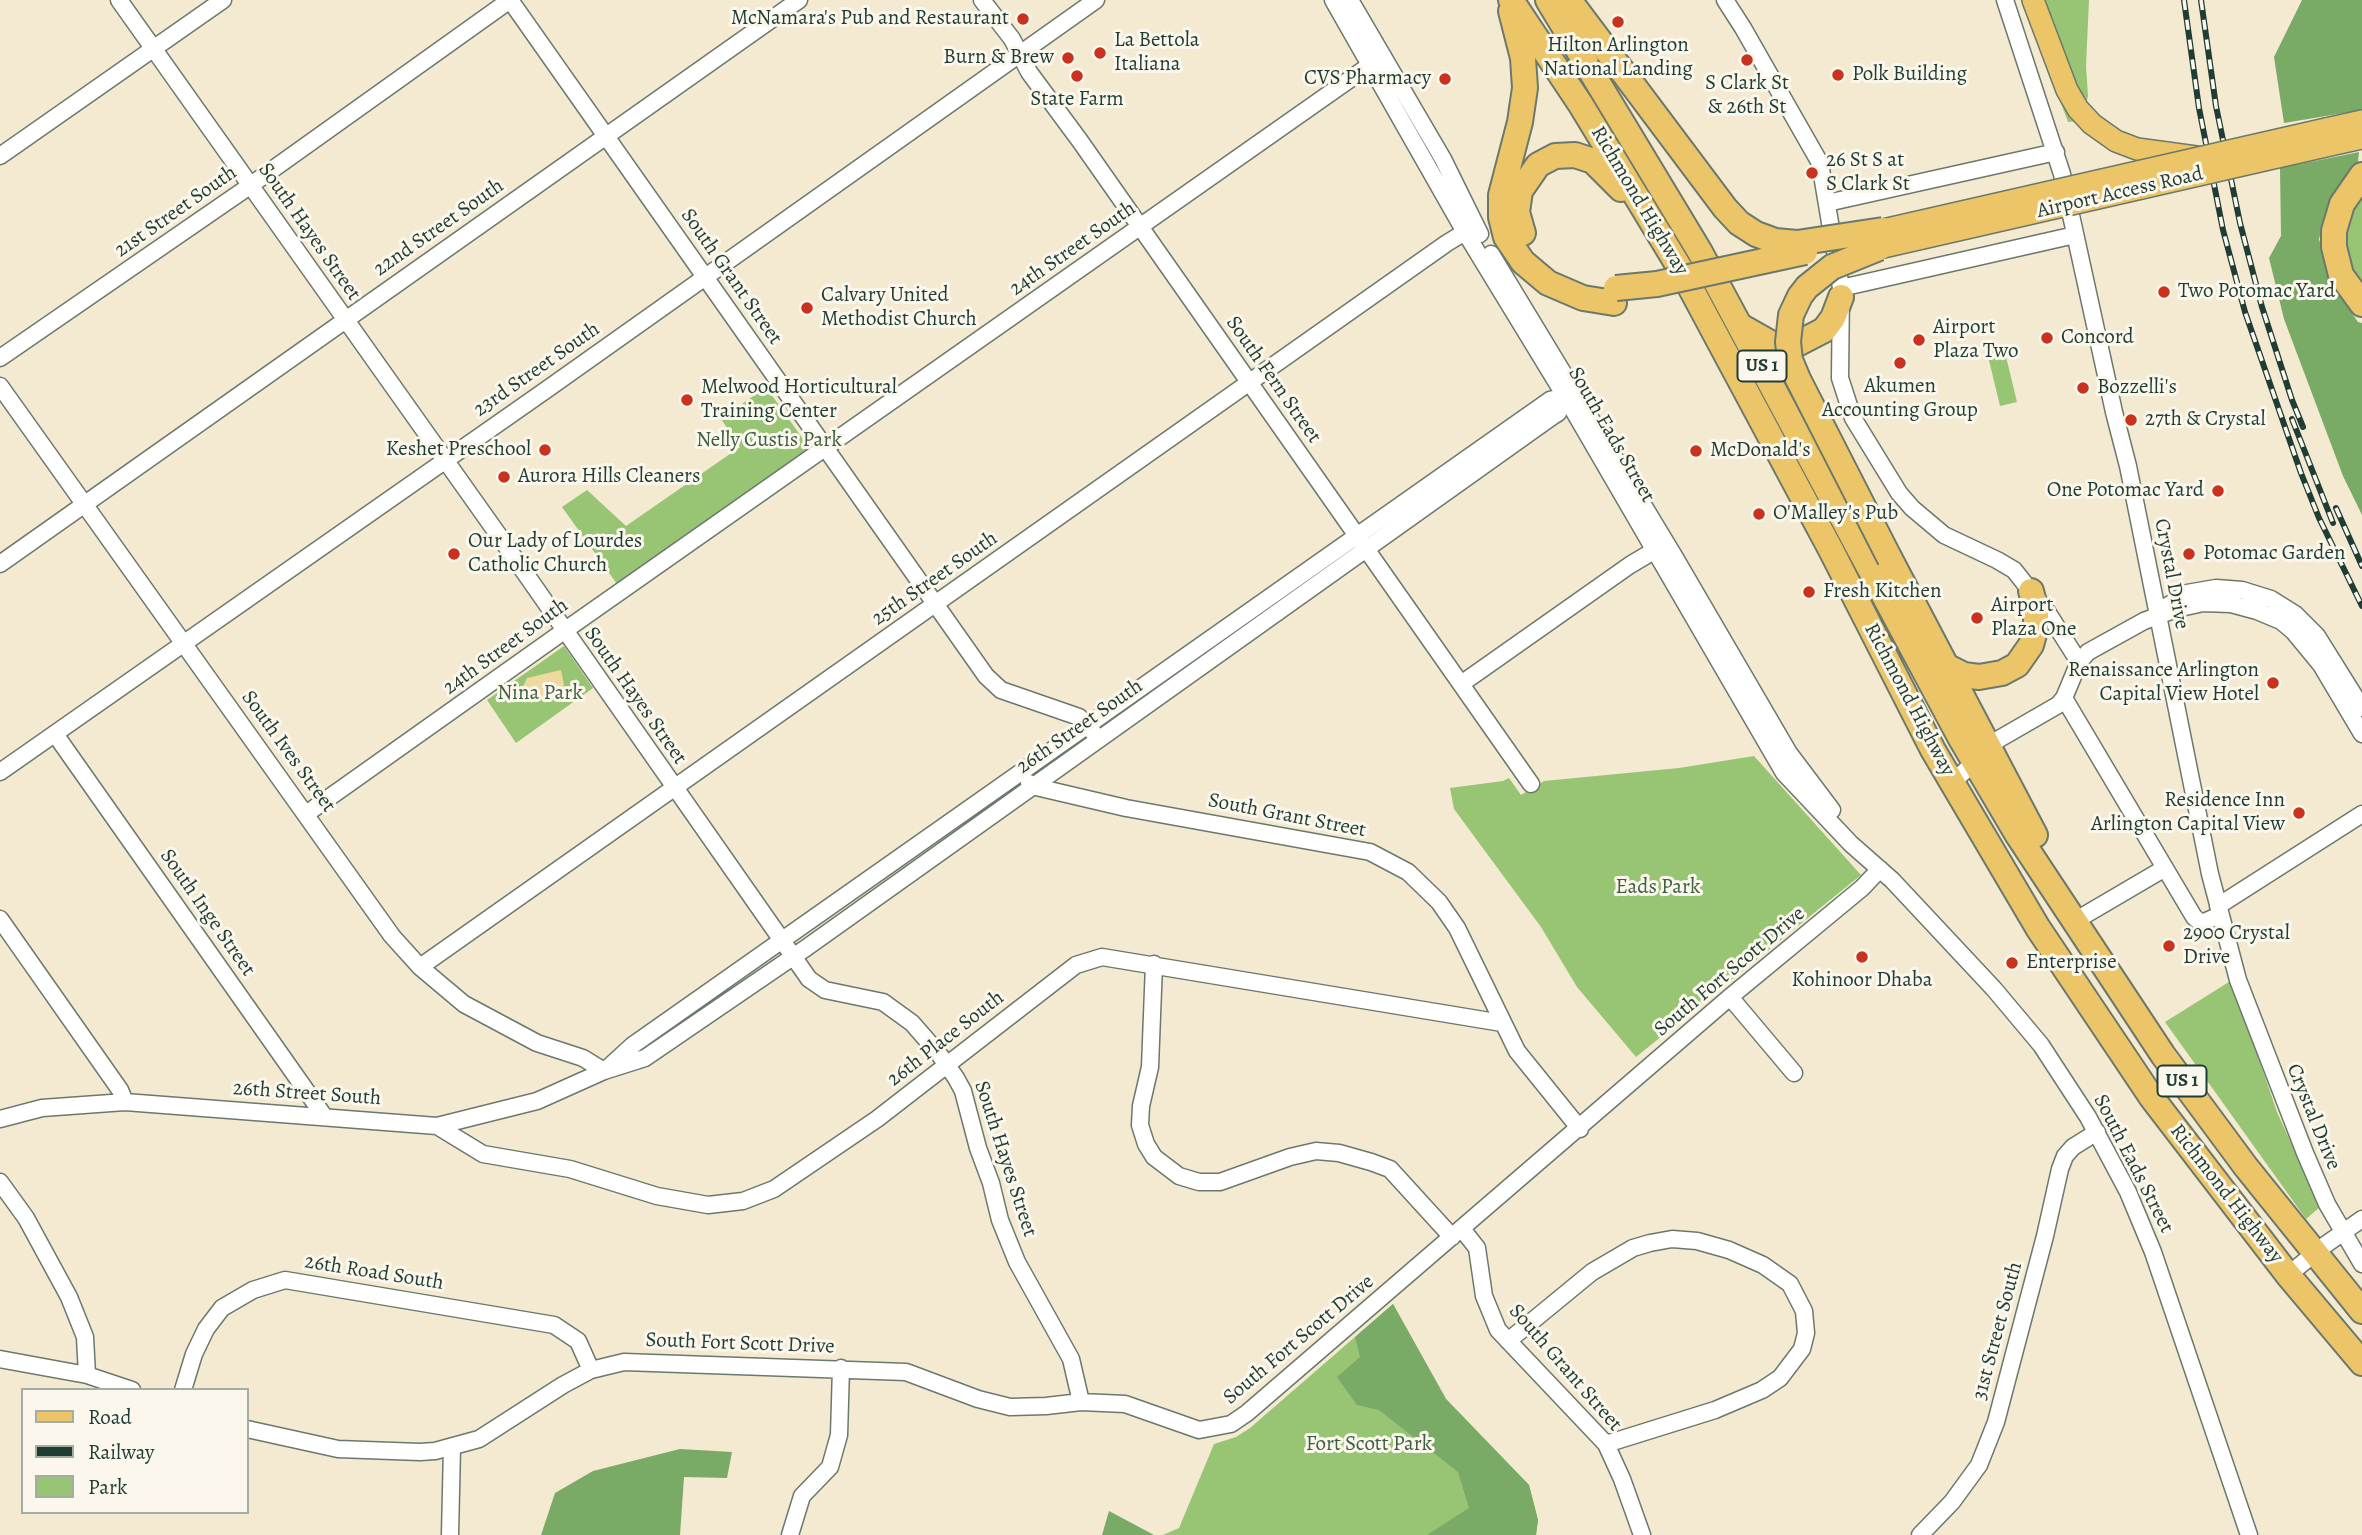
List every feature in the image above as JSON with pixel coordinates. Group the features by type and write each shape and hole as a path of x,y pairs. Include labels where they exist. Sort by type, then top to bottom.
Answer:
{"highway":[{"name":"Richmond Highway","path":"1509,0 1588,115 1655,225 1771,437 1900,688 1952,783 2038,928 2113,1043 2188,1146 2288,1275 2362,1363"},
{"path":"1509,0 1520,40 1525,88 1520,122 1501,195 1501,217 1506,237 1522,262 1548,283 1583,298 1615,295"},
{"path":"1536,0 1566,29"},
{"name":"Richmond Highway","path":"1548,0 1655,175 1982,755 2041,847 2059,901 2204,1112 2362,1311"},
{"path":"1569,0 1739,223 1756,234 1775,241 1797,243 1881,239"},
{"path":"1655,225 1600,167 1587,158 1575,155 1555,156 1538,165 1525,182 1517,202 1522,232 1534,250 1552,267 1615,295 1653,301 1881,239"},
{"path":"2362,175 2342,204 2334,231 2334,247 2341,275 2362,304"},
{"path":"1881,239 1832,267 1800,296 1791,315 1788,342 1790,360 1946,666 1982,755"},
{"path":"1740,325 1772,344 1783,347 1797,344 1824,330 1833,318 1841,292"},
{"path":"1946,666 1964,675 1979,677 2002,673 2017,665 2027,652 2036,627 2036,610 2031,591"}],"main road":[{"path":"2034,0 2067,90 2078,109 2098,130 2137,149 2198,158"},
{"name":"Airport Access Road","path":"1881,239 2328,137 2362,121"},
{"name":"Airport Access Road","path":"1881,239 2198,158 2328,137 2362,138"}],"street":[{"name":"South Hayes Street","path":"119,0 809,979 825,990 883,1002 912,1023 947,1066 963,1091 1000,1220 1017,1262 1071,1359 1081,1402"},
{"path":"0,156 223,0"},
{"name":"South Grant Street","path":"510,0 986,676 1001,690 1079,717 1100,738"},
{"name":"21st Street South","path":"0,358 250,186 510,0"},
{"name":"22nd Street South","path":"0,564 799,0"},
{"name":"South Fern Street","path":"982,0 1012,39 1029,72 1531,784"},
{"name":"23rd Street South","path":"0,772 1096,0"},
{"name":"South Eads Street","path":"1334,0 1377,60"},
{"name":"South Eads Street","path":"1350,0 1377,60 1470,229 1730,666 1784,773 1850,845 1880,869 2011,1008 2050,1058 2097,1132 2128,1192 2153,1252 2249,1535"},
{"path":"1725,0 1820,163 1841,292 1839,361 1846,401 1853,418 1899,493 1927,523 1953,540 2006,564 2021,576 2079,662"},
{"name":"Crystal Drive","path":"2005,0 2056,152 2113,412 2128,466 2219,911 2238,980 2283,1100 2327,1204 2362,1264"},
{"name":"24th Street South","path":"306,814 1377,60"},
{"path":"1827,203 2056,152"},
{"name":"25th Street South","path":"420,967 1470,229"},
{"path":"1841,292 2075,235"},
{"name":"South Ives Street","path":"0,386 392,936 420,967 464,1004 537,1043 583,1058 604,1071"},
{"name":"26th Street South","path":"0,1119 42,1108 125,1102 437,1126 537,1101 604,1071 645,1058 1100,738 1550,400 1570,393"},
{"name":"26th Street South","path":"604,1071 632,1045 1087,726 1361,543"},
{"path":"1461,684 1660,547"},
{"path":"2157,616 2187,593 2202,589 2242,590 2271,600 2295,614 2317,636 2362,708"},
{"path":"1952,783 2000,739 2050,711 2064,698 2079,662 2097,645 2157,616 2189,605 2216,603 2257,611 2281,621 2312,653 2362,734"},
{"path":"2064,698 2196,920 2204,922 2362,814"},
{"name":"South Inge Street","path":"55,734 324,1116"},
{"name":"South Grant Street","path":"1019,774 1032,786 1126,808 1370,852 1408,872 1439,902 1457,928 1517,1051 1580,1129"},
{"path":"2073,922 2165,868"},
{"name":"South Fort Scott Drive","path":"248,1429 338,1449 420,1452 452,1447 479,1439 563,1385 592,1370 624,1362 906,1371 978,1399 1010,1407 1081,1402 1125,1404 1199,1430 1231,1424 1580,1129 1730,997 1862,888 1880,869"},
{"path":"0,919 120,1090 125,1102"},
{"name":"26th Place South","path":"437,1126 483,1154 570,1169 657,1196 708,1205 743,1201 774,1189 877,1119 1076,965 1102,957 1502,1023"},
{"name":"South Grant Street","path":"1154,964 1150,1067 1141,1106 1140,1125 1146,1144 1154,1157 1179,1176 1199,1182 1220,1182 1290,1157 1316,1151 1339,1153 1390,1169 1457,1233 1477,1248 1484,1296 1498,1330 1606,1444 1642,1535"},
{"path":"1730,997 1794,1073"},
{"name":"31st Street South","path":"1920,1535 1952,1503 1979,1465 1996,1422 2060,1169 2065,1156 2073,1147 2097,1132"},
{"path":"0,1182 26,1218 68,1297 85,1337 87,1375"},
{"path":"2288,1275 2362,1219"},
{"path":"1508,1341 1592,1272 1612,1259 1633,1248 1672,1239 1697,1241 1729,1251 1763,1265 1790,1284 1804,1311 1806,1333 1802,1349 1780,1378 1762,1390 1715,1410 1606,1444"},
{"name":"26th Road South","path":"184,1388 194,1354 206,1329 222,1308 253,1290 285,1280 554,1325 578,1341 592,1370"},
{"path":"0,1359 87,1375 126,1388"},
{"path":"790,1535 802,1496 830,1467 839,1434 841,1368"},
{"path":"450,1535 452,1447"}],"green space":[{"path":"2044,0 2089,0 2086,66 2088,96 2085,110 2078,121 2068,122 2048,69 2066,61"},
{"path":"2302,0 2362,0 2362,110 2284,123 2274,57"},
{"path":"2359,152 2358,162 2330,199 2319,239 2331,283 2358,322 2362,323 2362,515 2343,476 2284,319 2269,258 2281,236 2280,168"},
{"path":"2362,186 2362,293 2341,245 2347,210"},
{"path":"2003,344 2017,402 2000,406 1986,348"},
{"name":"Nelly Custis Park","path":"766,387 810,449 617,584 562,507 587,490 626,526 740,447 721,419"},
{"name":"Nina Park","path":"564,646 593,688 516,743 487,700"},
{"name":"Eads Park","path":"1754,756 1861,875 1636,1057 1577,987 1541,927 1454,809 1450,788 1509,778 1521,795 1544,781 1679,768"},
{"path":"2232,980 2277,1112 2320,1207 2306,1219 2165,1022"},
{"name":"Fort Scott Park","path":"1393,1304 1446,1399 1529,1485 1538,1520 1536,1535 1163,1535 1179,1528 1214,1444 1236,1437 1250,1428"},
{"path":"1393,1304 1446,1399 1529,1485 1538,1520 1536,1535 1427,1535 1469,1508 1458,1472 1379,1410 1357,1405 1337,1377 1360,1357 1355,1337"},
{"path":"680,1449 732,1452 727,1478 684,1477 680,1535 541,1535 555,1493 593,1471"},
{"path":"1109,1511 1154,1535 1102,1535"}],"sand":[{"path":"561,670 565,690 531,703 521,691 527,678"}],"railway":[{"path":"2184,0 2199,108 2223,230 2245,312 2301,473 2319,518 2362,606"},
{"path":"2201,0 2216,106 2240,223 2262,307 2303,427"},
{"path":"2292,419 2333,523"},
{"path":"2336,508 2362,566"}],"place":[{"name":"McNamara's Pub and Restaurant","path":"1023,19"},
{"name":"Hilton Arlington National Landing","path":"1618,22"},
{"name":"La Bettola Italiana","path":"1100,53"},
{"name":"Burn & Brew","path":"1068,58"},
{"name":"S Clark St & 26th St","path":"1747,60"},
{"name":"Polk Building","path":"1838,75"},
{"name":"State Farm","path":"1077,76"},
{"name":"CVS Pharmacy","path":"1445,79"},
{"name":"26 St S at S Clark St","path":"1812,173"},
{"name":"Two Potomac Yard","path":"2164,292"},
{"name":"Calvary United Methodist Church","path":"807,308"},
{"name":"Concord","path":"2047,338"},
{"name":"Airport Plaza Two","path":"1919,340"},
{"name":"Akumen Accounting Group","path":"1900,363"},
{"name":"Bozzelli's","path":"2083,388"},
{"name":"Melwood Horticultural Training Center","path":"687,400"},
{"name":"27th & Crystal","path":"2131,420"},
{"name":"Keshet Preschool","path":"545,450"},
{"name":"McDonald's","path":"1696,451"},
{"name":"Aurora Hills Cleaners","path":"504,477"},
{"name":"One Potomac Yard","path":"2218,491"},
{"name":"O'Malley's Pub","path":"1759,514"},
{"name":"Our Lady of Lourdes Catholic Church","path":"454,554"},
{"name":"Potomac Garden","path":"2189,554"},
{"name":"Fresh Kitchen","path":"1809,592"},
{"name":"Airport Plaza One","path":"1977,618"},
{"name":"Renaissance Arlington Capital View Hotel","path":"2273,683"},
{"name":"Residence Inn Arlington Capital View","path":"2299,813"},
{"name":"2900 Crystal Drive","path":"2169,946"},
{"name":"Kohinoor Dhaba","path":"1862,957"},
{"name":"Enterprise","path":"2012,963"}]}
